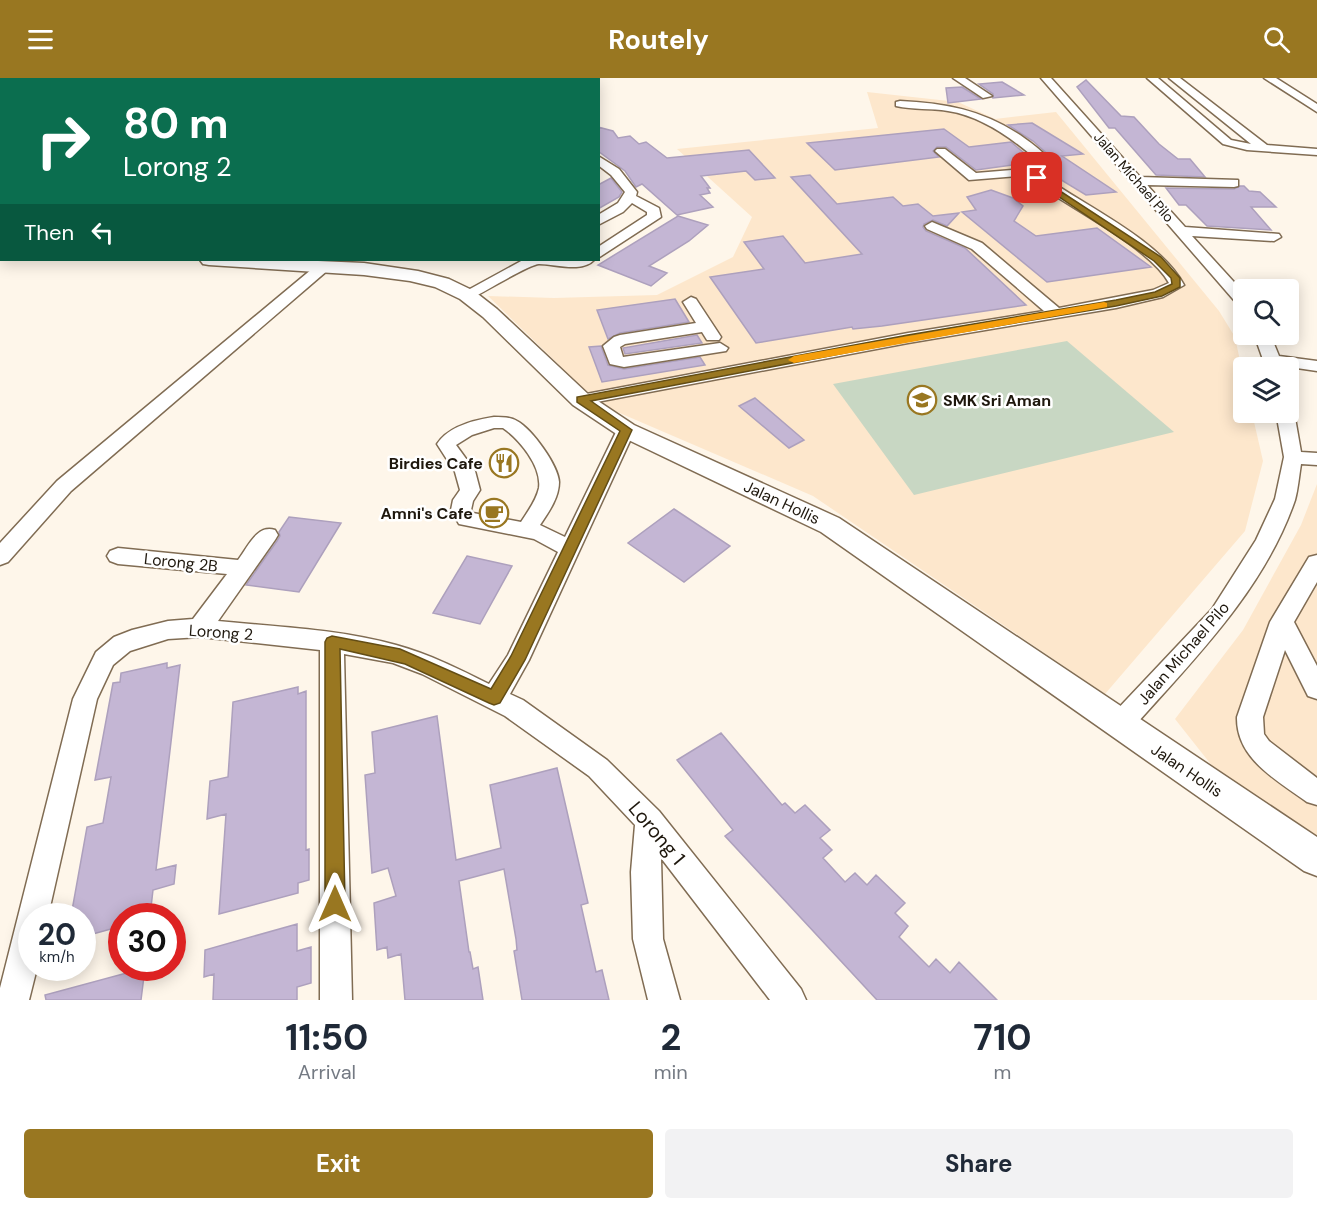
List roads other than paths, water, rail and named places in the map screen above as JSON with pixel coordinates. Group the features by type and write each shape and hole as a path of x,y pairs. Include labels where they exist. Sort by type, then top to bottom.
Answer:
{"main road":[{"name":"Jalan Hollis","path":"225,261 411,275 442,283 467,295 490,313 581,400 626,430 830,525 1317,858"}],"street":[{"path":"958,78 987,96"},
{"name":"Jalan Michael Pilo","path":"1046,78 1233,290"},
{"path":"1152,78 1227,142 1236,146 1317,152"},
{"path":"1174,78 1265,149"},
{"path":"1269,78 1317,108"},
{"path":"581,400 908,338 1057,314 1158,294 1177,285 1176,278 1158,259 1042,182 1036,176 1044,163 1040,156 980,117 954,109 900,104"},
{"path":"941,151 973,177 1038,171"},
{"path":"600,161 615,172 631,192 624,206 600,220"},
{"path":"600,168 615,172"},
{"path":"1137,181 1234,183"},
{"path":"600,253 654,217 654,211 650,207 630,198"},
{"path":"932,226 977,246 1057,314"},
{"path":"1181,231 1274,237"},
{"path":"467,295 531,261"},
{"path":"547,261 560,263 578,261"},
{"path":"0,557 64,486 323,267"},
{"path":"691,302 734,371"},
{"path":"706,326 620,340 611,346 616,360 624,362 720,348"},
{"path":"526,530 544,502 549,486 548,476 536,454 516,429 508,423 480,425 450,439 446,444 465,471 470,490 463,500 461,510 466,519 526,530 539,532 570,549"},
{"name":"Jalan Michael Pilo","path":"1120,724 1220,615 1266,542 1285,499 1293,457 1287,423"},
{"path":"494,698 517,660 626,430"},
{"path":"1293,457 1317,459"},
{"name":"Lorong 2B","path":"200,628 268,534"},
{"name":"Lorong 2B","path":"118,556 243,568"},
{"path":"1317,563 1282,622 1250,717 1250,731 1254,741 1270,758 1317,793"},
{"path":"1282,622 1317,689"},
{"name":"Lorong 2","path":"36,903 85,699 104,659 122,644 168,630 200,628 332,642 411,659 494,698"},
{"path":"332,642 336,1000"},
{"name":"Lorong 1","path":"494,698 533,719 598,768 649,820 790,1000"},
{"path":"649,820 646,872 648,939 664,1000"},
{"path":"13,1000 18,979"}],"place":[{"name":"SMK Sri Aman","path":"922,400"},
{"name":"Birdies Cafe","path":"504,463"},
{"name":"Amni's Cafe","path":"494,513"}]}
